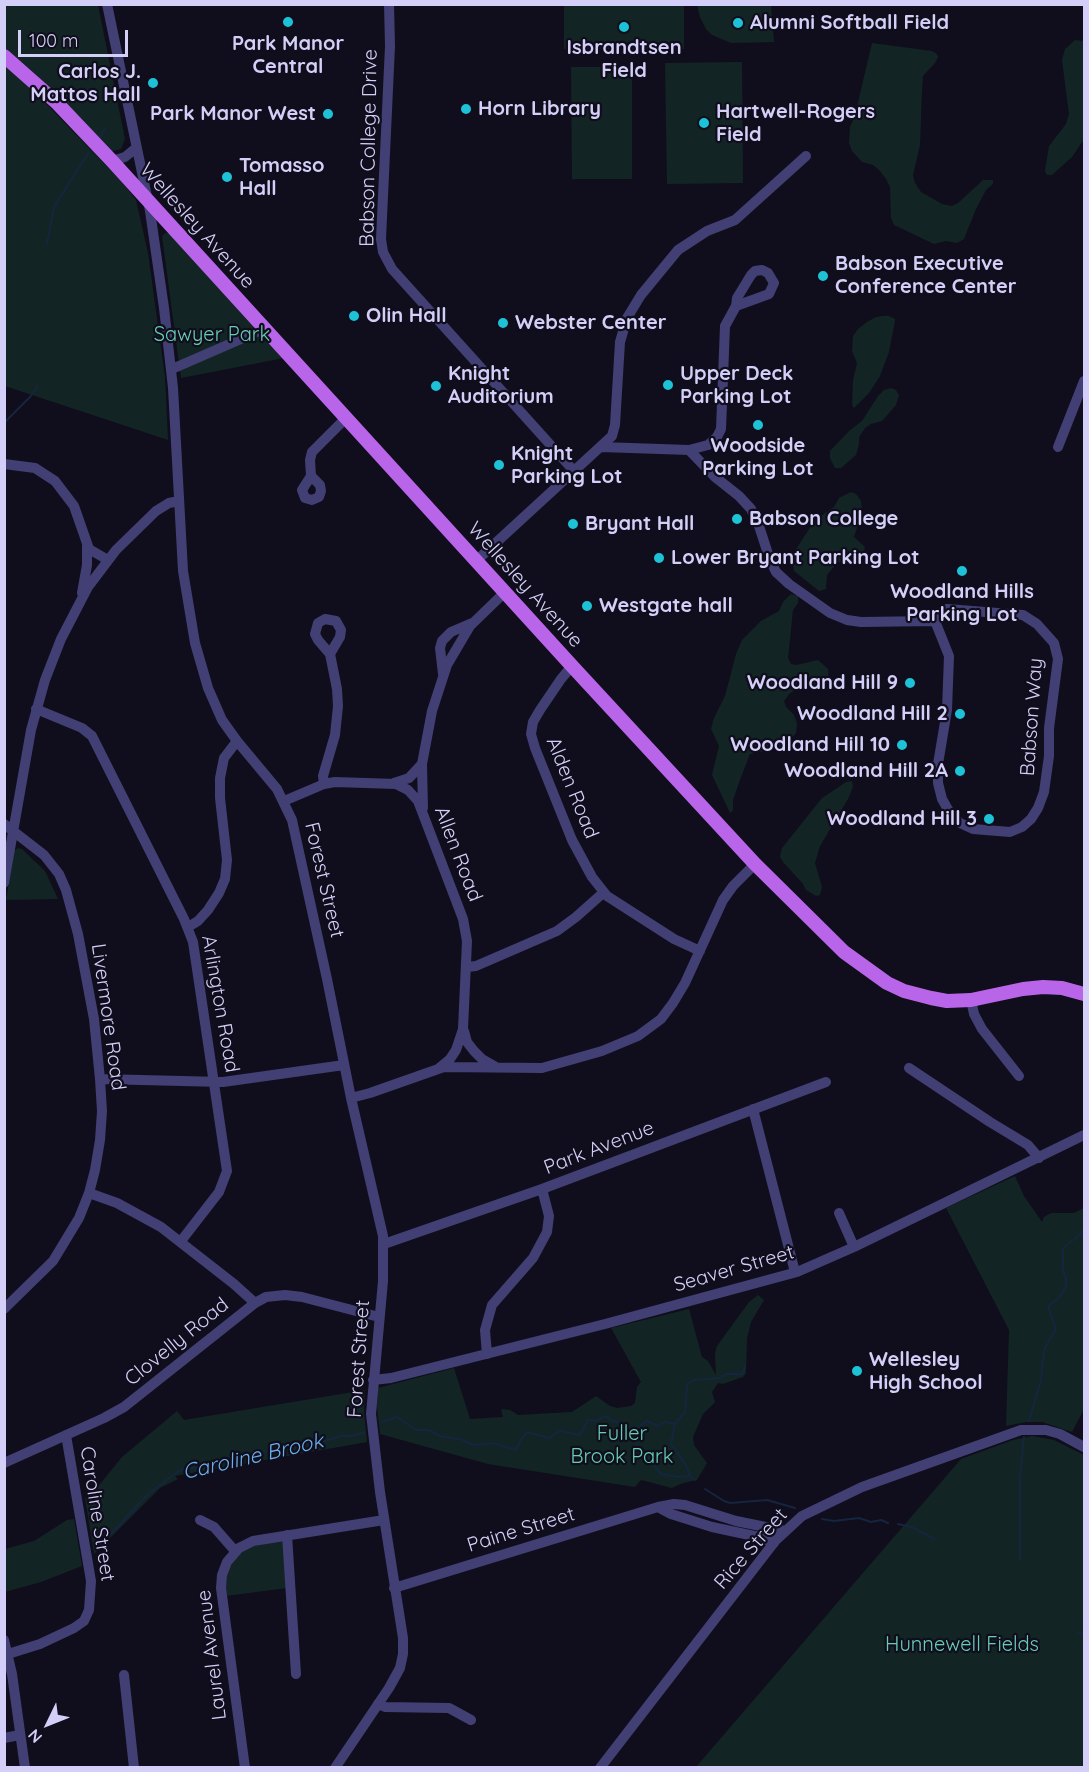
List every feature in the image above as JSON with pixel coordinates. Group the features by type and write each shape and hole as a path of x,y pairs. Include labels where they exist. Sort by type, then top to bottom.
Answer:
{"main road":[{"name":"Wellesley Avenue","path":"4,56 56,102 112,161 504,593 756,864 836,944 879,978 904,991 924,997 947,1001 971,1000 1043,987 1062,988 1084,994"}],"street":[{"name":"Forest Street","path":"107,4 148,202 172,369 179,513 186,592 197,652 214,704 237,741 273,784 284,801 296,834 384,1244 383,1281 371,1414 404,1654 398,1672 335,1767"},
{"name":"Babson College Drive","path":"389,4 390,46 381,239 383,252 392,269 574,471"},
{"path":"112,161 125,157 136,148"},
{"path":"476,561 612,436 615,425 620,342 627,318 635,303 666,263 678,250 707,231 735,220 806,156"},
{"path":"601,447 689,450 708,445 717,437 721,429 725,326 736,306"},
{"path":"172,369 264,329"},
{"path":"1058,447 1084,381"},
{"path":"311,476 312,452 346,418"},
{"path":"689,450 751,509 776,572 822,608 847,620 861,622 935,621"},
{"path":"4,464 35,468 45,473 64,491 79,518 87,545 85,583 79,604"},
{"path":"4,474 20,465"},
{"path":"4,883 9,827 36,709 57,649 79,604 108,560 149,517 165,505 179,501"},
{"path":"149,517 163,513 179,513"},
{"path":"87,545 94,553 108,560"},
{"path":"423,812 422,764 432,711 443,674 474,622 504,593"},
{"name":"Babson Way","path":"947,609 1023,615 1037,624 1054,643 1058,659 1044,792 1038,808 1022,827 1010,832 973,829 960,823 950,813 942,799 938,783 938,764 947,710 949,656 935,621 947,609"},
{"path":"443,674 440,648 442,641 454,630 474,622"},
{"path":"324,784 323,776 335,735 338,714 337,689 330,654"},
{"name":"Alden Road","path":"572,666 540,710 533,722 531,734 576,848 591,877 603,893"},
{"name":"Arlington Road","path":"36,709 82,728 92,736 188,927 195,950 227,1160 226,1176 214,1198 181,1241"},
{"path":"188,927 198,921 208,910 225,879 227,852 219,785 224,758 237,741"},
{"path":"284,801 324,784 335,782 393,783 409,778 422,764"},
{"name":"Allen Road","path":"393,783 402,786 418,801 464,919 467,968 463,1029 456,1050 438,1069"},
{"name":"Livermore Road","path":"4,1309 45,1270 60,1252 79,1218 89,1193 100,1140 100,1079 95,1026 81,950 66,890 49,860 9,827"},
{"path":"351,1098 449,1066 499,1069 549,1067 602,1052 638,1036 655,1024 669,1009 685,983 725,895 756,864"},
{"path":"467,968 557,931 603,893 674,939 700,951"},
{"path":"971,1000 974,1014 982,1029 1019,1076"},
{"path":"463,1029 465,1038 474,1051 482,1059 499,1069"},
{"path":"100,1079 240,1081 344,1065"},
{"path":"909,1068 996,1127 1028,1145 1039,1158"},
{"name":"Park Avenue","path":"384,1244 542,1189 826,1082"},
{"path":"753,1109 795,1272"},
{"name":"Seaver Street","path":"373,1380 386,1379 617,1321 795,1272 1084,1135"},
{"path":"487,1354 485,1330 492,1305 530,1262 548,1232 549,1216 542,1189"},
{"path":"89,1193 134,1211 181,1241 255,1303"},
{"path":"839,1213 854,1246"},
{"name":"Clovelly Road","path":"4,1463 104,1419 124,1407 255,1303 270,1296 290,1296 379,1317"},
{"name":"Rice Street","path":"600,1767 774,1543 808,1512 853,1491 1002,1435 1026,1429 1051,1431 1084,1447"},
{"name":"Caroline Street","path":"8,1654 40,1644 74,1628 84,1621 89,1610 91,1581 66,1435"},
{"name":"Paine Street","path":"394,1588 658,1507 685,1504 736,1521 785,1531"},
{"path":"658,1507 670,1514 774,1543"},
{"path":"200,1520 214,1527 235,1551 253,1542 286,1535 384,1520"},
{"path":"286,1535 296,1674"},
{"name":"Laurel Avenue","path":"235,1551 223,1570 221,1588 245,1767"},
{"path":"4,1640 25,1767"},
{"path":"124,1675 134,1767"},
{"path":"378,1704 385,1707 448,1708 471,1720"},
{"path":"4,1738 20,1735"}],"green space":[{"path":"4,5 98,5 125,139 121,149 113,151 106,148 32,71 5,49"},
{"name":"Isbrandtsen Field","path":"564,5 684,5 684,49 564,49"},
{"name":"Alumni Softball Field","path":"697,5 771,5 774,42 731,43 712,35 700,17"},
{"path":"1075,40 1084,41 1084,139 1072,157 1052,175 1047,175 1045,171 1049,146 1066,124 1069,114 1062,60 1065,49"},
{"path":"872,43 932,51 938,57 923,76 920,145 913,175 921,192 942,204 952,206 983,180 993,180 993,184 986,190 976,209 964,239 957,243 946,241 934,244 894,225 891,218 890,187 886,179 873,165 862,162 852,151 849,143 850,127"},
{"name":"Hartwell-Rogers Field","path":"742,62 743,183 667,184 665,63"},
{"path":"4,64 31,88 123,183 136,200 148,253 165,377 168,440 5,386"},
{"path":"571,67 632,67 632,179 572,179"},
{"name":"Sawyer Park","path":"169,233 284,358 181,378 162,236"},
{"path":"883,316 895,319 889,352 880,376 869,393 854,408 852,405 853,380 857,363 852,351 853,336 867,322"},
{"path":"891,388 899,395 896,405 882,421 865,428 859,437 856,455 841,468 835,468 830,458 830,451 862,421 878,396 884,390"},
{"path":"851,492 856,494 861,501 862,512 854,537 865,549 861,554 837,563 827,575 826,589 819,591 794,571 796,549 815,520 834,507 839,498"},
{"path":"791,594 798,596 798,603 793,610 788,658 791,664 796,665 818,660 828,669 829,679 827,685 817,690 799,688 790,693 784,701 797,723 796,733 784,747 750,754 733,800 733,810 730,813 712,775 719,746 711,729 714,718 725,696 742,640 761,621 779,611 783,602"},
{"path":"852,781 853,787 848,799 820,846 815,863 822,887 820,895 816,896 806,890 783,862 780,857 782,848 822,798 846,782"},
{"path":"18,848 22,849 45,871 58,899 6,900 14,851"},
{"path":"1015,1176 1024,1196 1042,1222 1044,1217 1051,1213 1074,1213 1084,1208 1084,1409 1072,1432 1042,1422 1006,1426 1009,1330 946,1208"},
{"name":"Fuller Brook Park","path":"758,1295 764,1300 751,1322 747,1338 746,1373 743,1377 723,1384 718,1383 712,1392 715,1402 703,1414 693,1437 694,1445 707,1463 697,1480 672,1488 641,1480 635,1487 488,1464 380,1434 378,1388 454,1368 470,1419 503,1417 501,1410 503,1409 518,1415 572,1412 596,1396 617,1408 631,1406 635,1403 637,1387 641,1382 611,1328 689,1309 702,1357 708,1361 716,1375 717,1346 749,1302"},
{"path":"365,1390 364,1412 367,1442 175,1476 178,1479 160,1488 94,1554 85,1498 122,1457 177,1411 184,1420"},
{"name":"Hunnewell Fields","path":"1032,1436 1054,1440 1084,1455 1084,1767 696,1767 961,1459 1013,1440"},
{"path":"74,1519 82,1566 41,1582 5,1592 5,1549 34,1541 67,1520"},
{"path":"283,1539 287,1588 226,1596 227,1571 239,1554 249,1547"}],"waterway":[{"path":"99,139 105,128"},
{"path":"47,244 54,207 89,152"},
{"path":"4,423 38,386"},
{"path":"1029,1421 1041,1380 1044,1350 1056,1329 1048,1306 1059,1298 1066,1287 1063,1250 1084,1229"},
{"path":"631,1431 638,1430 647,1421 658,1426 665,1422 675,1424 685,1412 687,1384 694,1380 720,1378 726,1374 742,1374 745,1367"},
{"name":"Caroline Brook","path":"382,1422 397,1417 416,1430 429,1430 440,1436 463,1440 473,1445 493,1443 516,1450 527,1432 549,1438 560,1431 580,1435 588,1420 596,1421 605,1416 628,1426 639,1448 661,1474 678,1477 690,1476 695,1480"},
{"path":"675,1424 671,1444 686,1465 690,1476"},
{"name":"Caroline Brook","path":"96,1545 111,1534 148,1494 179,1471 187,1468 206,1468 224,1460 302,1444 315,1444 340,1436 352,1436 365,1432"},
{"path":"1020,1560 1020,1476 1024,1437"},
{"name":"Caroline Brook","path":"705,1489 730,1503 767,1500 795,1508"},
{"name":"Caroline Brook","path":"822,1519 834,1521 859,1518 871,1522 881,1520 888,1523"},
{"name":"Caroline Brook","path":"898,1524 914,1528 934,1539"},
{"path":"1078,1632 1084,1635"}],"place":[{"name":"Park Manor Central","path":"288,22"},
{"name":"Alumni Softball Field","path":"738,23"},
{"name":"Isbrandtsen Field","path":"624,27"},
{"name":"Carlos J. Mattos Hall","path":"153,83"},
{"name":"Horn Library","path":"466,109"},
{"name":"Park Manor West","path":"328,114"},
{"name":"Hartwell-Rogers Field","path":"704,123"},
{"name":"Tomasso Hall","path":"227,177"},
{"name":"Babson Executive Conference Center","path":"823,276"},
{"name":"Olin Hall","path":"354,316"},
{"name":"Webster Center","path":"503,323"},
{"name":"Upper Deck Parking Lot","path":"668,385"},
{"name":"Knight Auditorium","path":"436,386"},
{"name":"Woodside Parking Lot","path":"758,425"},
{"name":"Knight Parking Lot","path":"499,465"},
{"name":"Babson College","path":"737,519"},
{"name":"Bryant Hall","path":"573,524"},
{"name":"Lower Bryant Parking Lot","path":"659,558"},
{"name":"Woodland Hills Parking Lot","path":"962,571"},
{"name":"Westgate hall","path":"587,606"},
{"name":"Woodland Hill 9","path":"910,683"},
{"name":"Woodland Hill 2","path":"960,714"},
{"name":"Woodland Hill 10","path":"902,745"},
{"name":"Woodland Hill 2A","path":"960,771"},
{"name":"Woodland Hill 3","path":"989,819"},
{"name":"Wellesley High School","path":"857,1371"}]}
